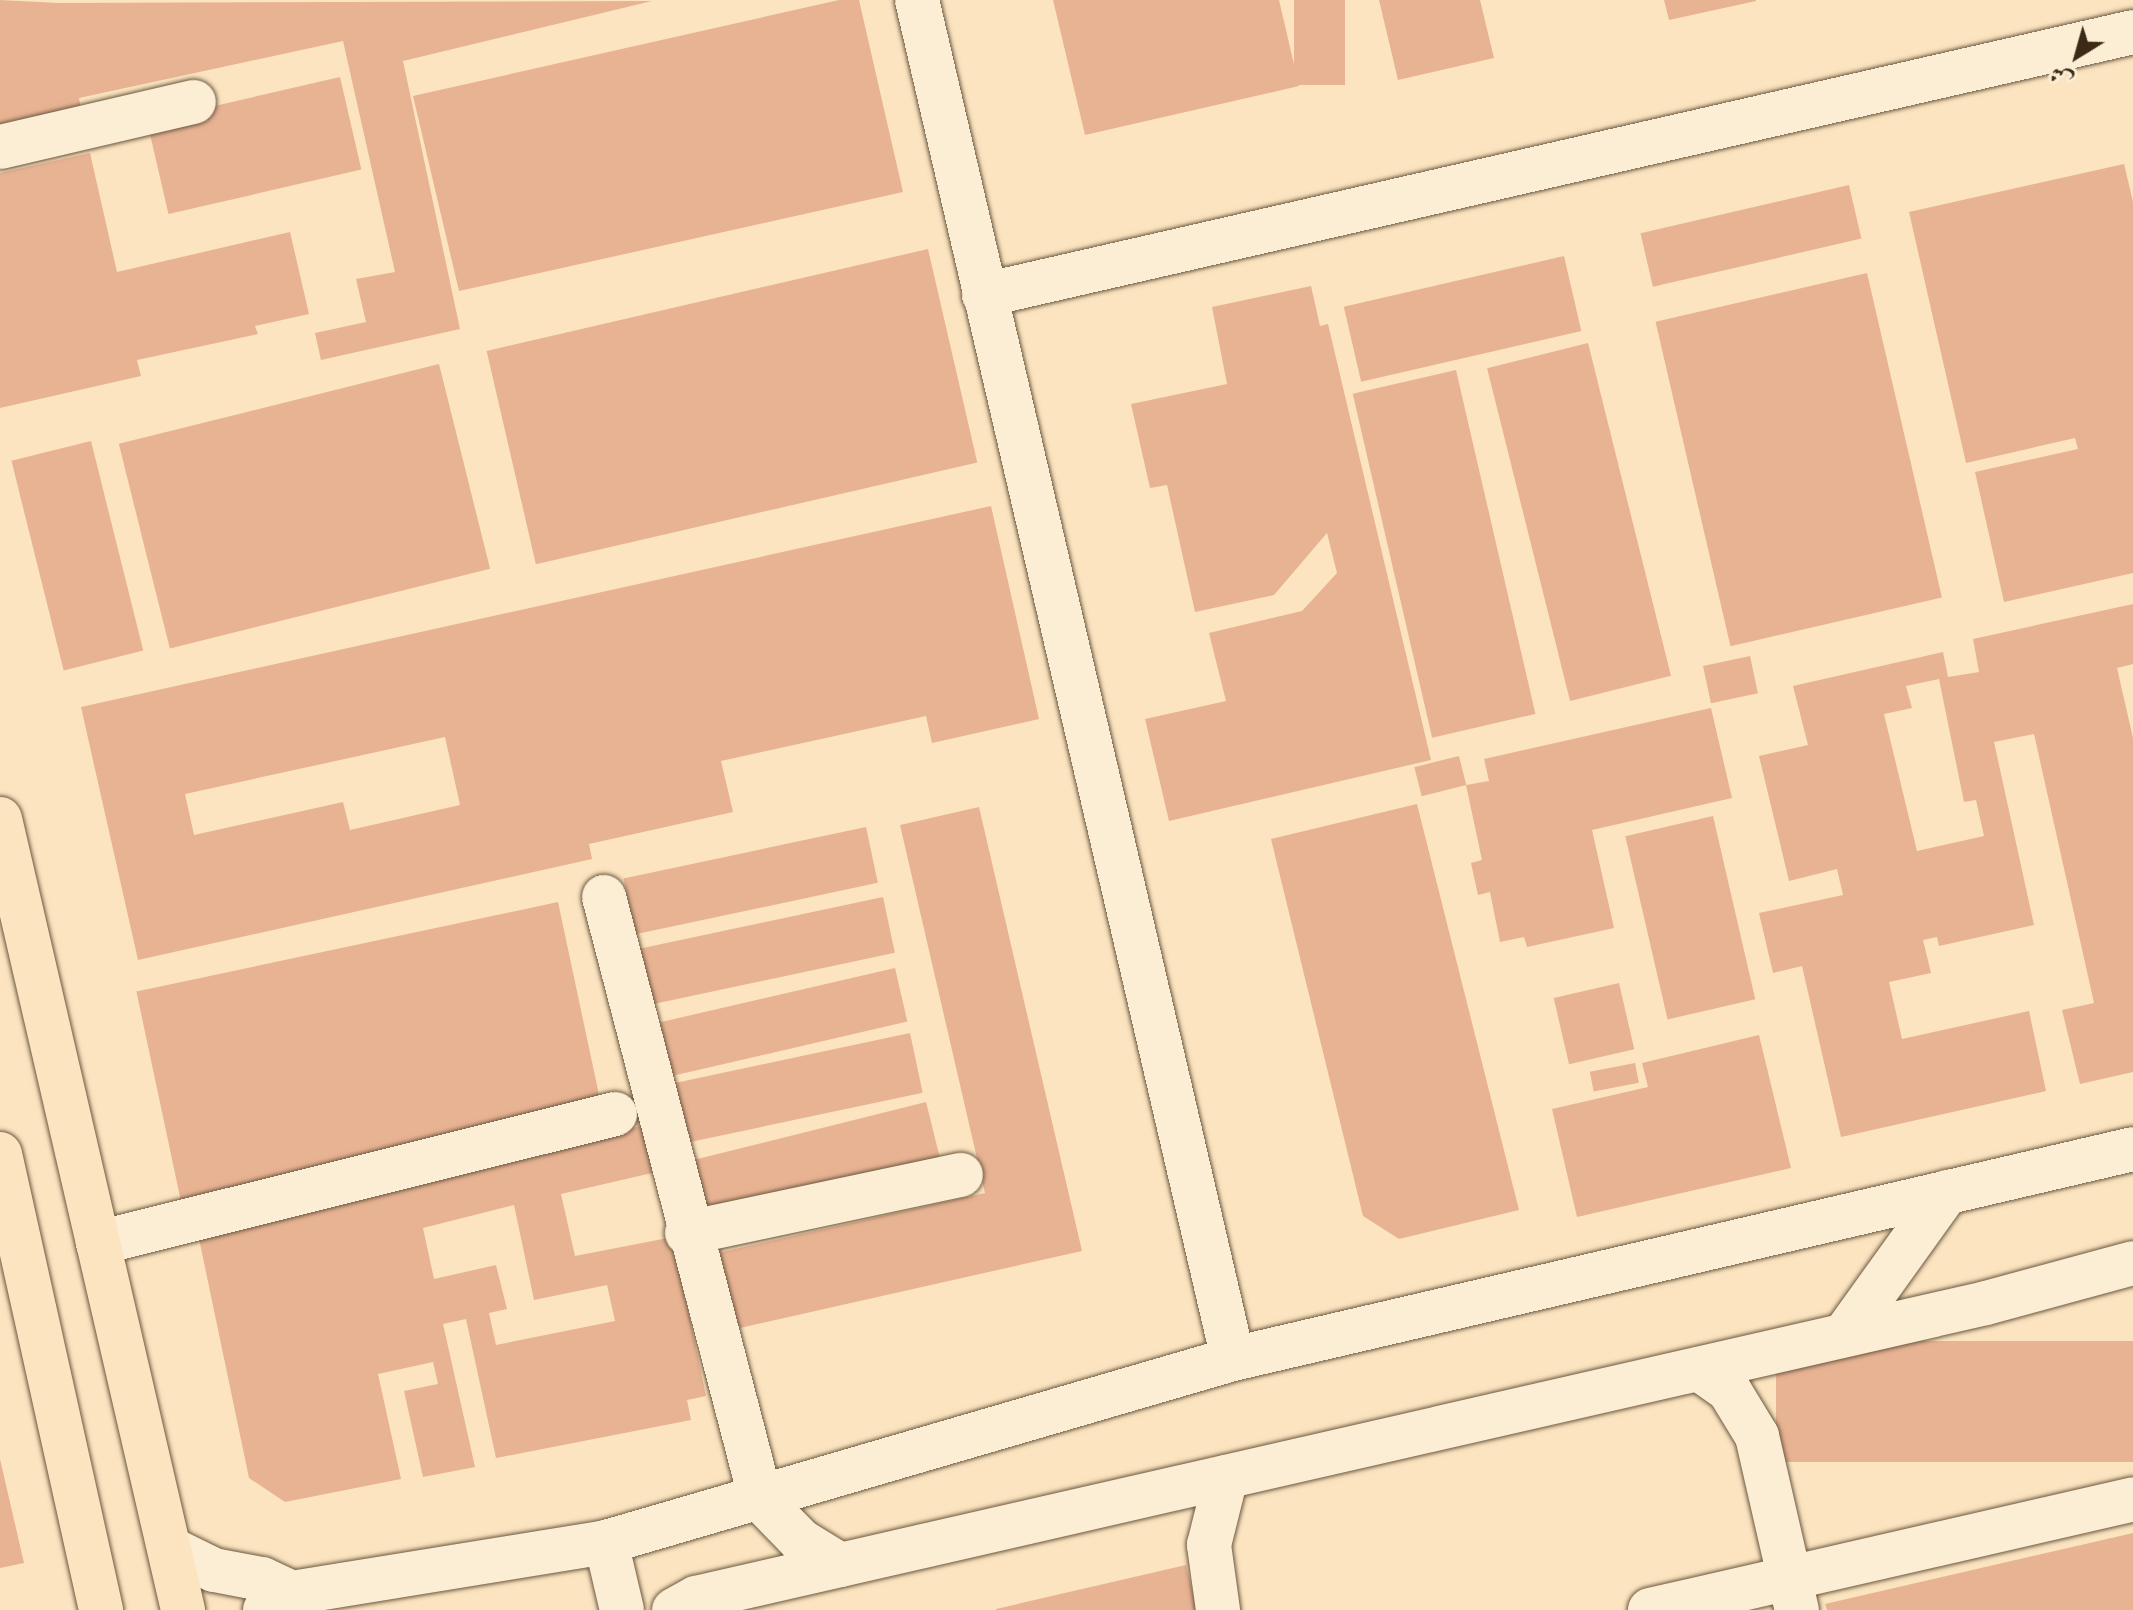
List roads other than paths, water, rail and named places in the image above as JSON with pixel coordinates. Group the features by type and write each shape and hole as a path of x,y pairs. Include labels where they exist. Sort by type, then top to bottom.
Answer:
{"main road":[{"path":"0,819 183,1610"},
{"path":"0,1154 101,1610"},
{"path":"42,1337 63,1359 75,1387 132,1610"}],"street":[{"path":"917,0 1233,1359"},
{"path":"984,295 2133,32"},
{"path":"0,147 194,102"},
{"path":"604,897 687,1233 761,1500 801,1541 840,1565"},
{"path":"98,1243 615,1114"},
{"path":"169,1548 214,1570 262,1579 278,1602 606,1542 761,1500 1233,1359 2133,1149"},
{"path":"687,1233 961,1175"},
{"path":"1845,1334 1947,1192"},
{"path":"674,1610 696,1598 1699,1369 2133,1263"},
{"path":"1699,1369 1729,1390 1754,1427 1793,1594"},
{"path":"1218,1610 1209,1545 1226,1477"},
{"path":"1650,1610 1793,1594 2133,1499"},
{"path":"606,1542 622,1610"}]}
